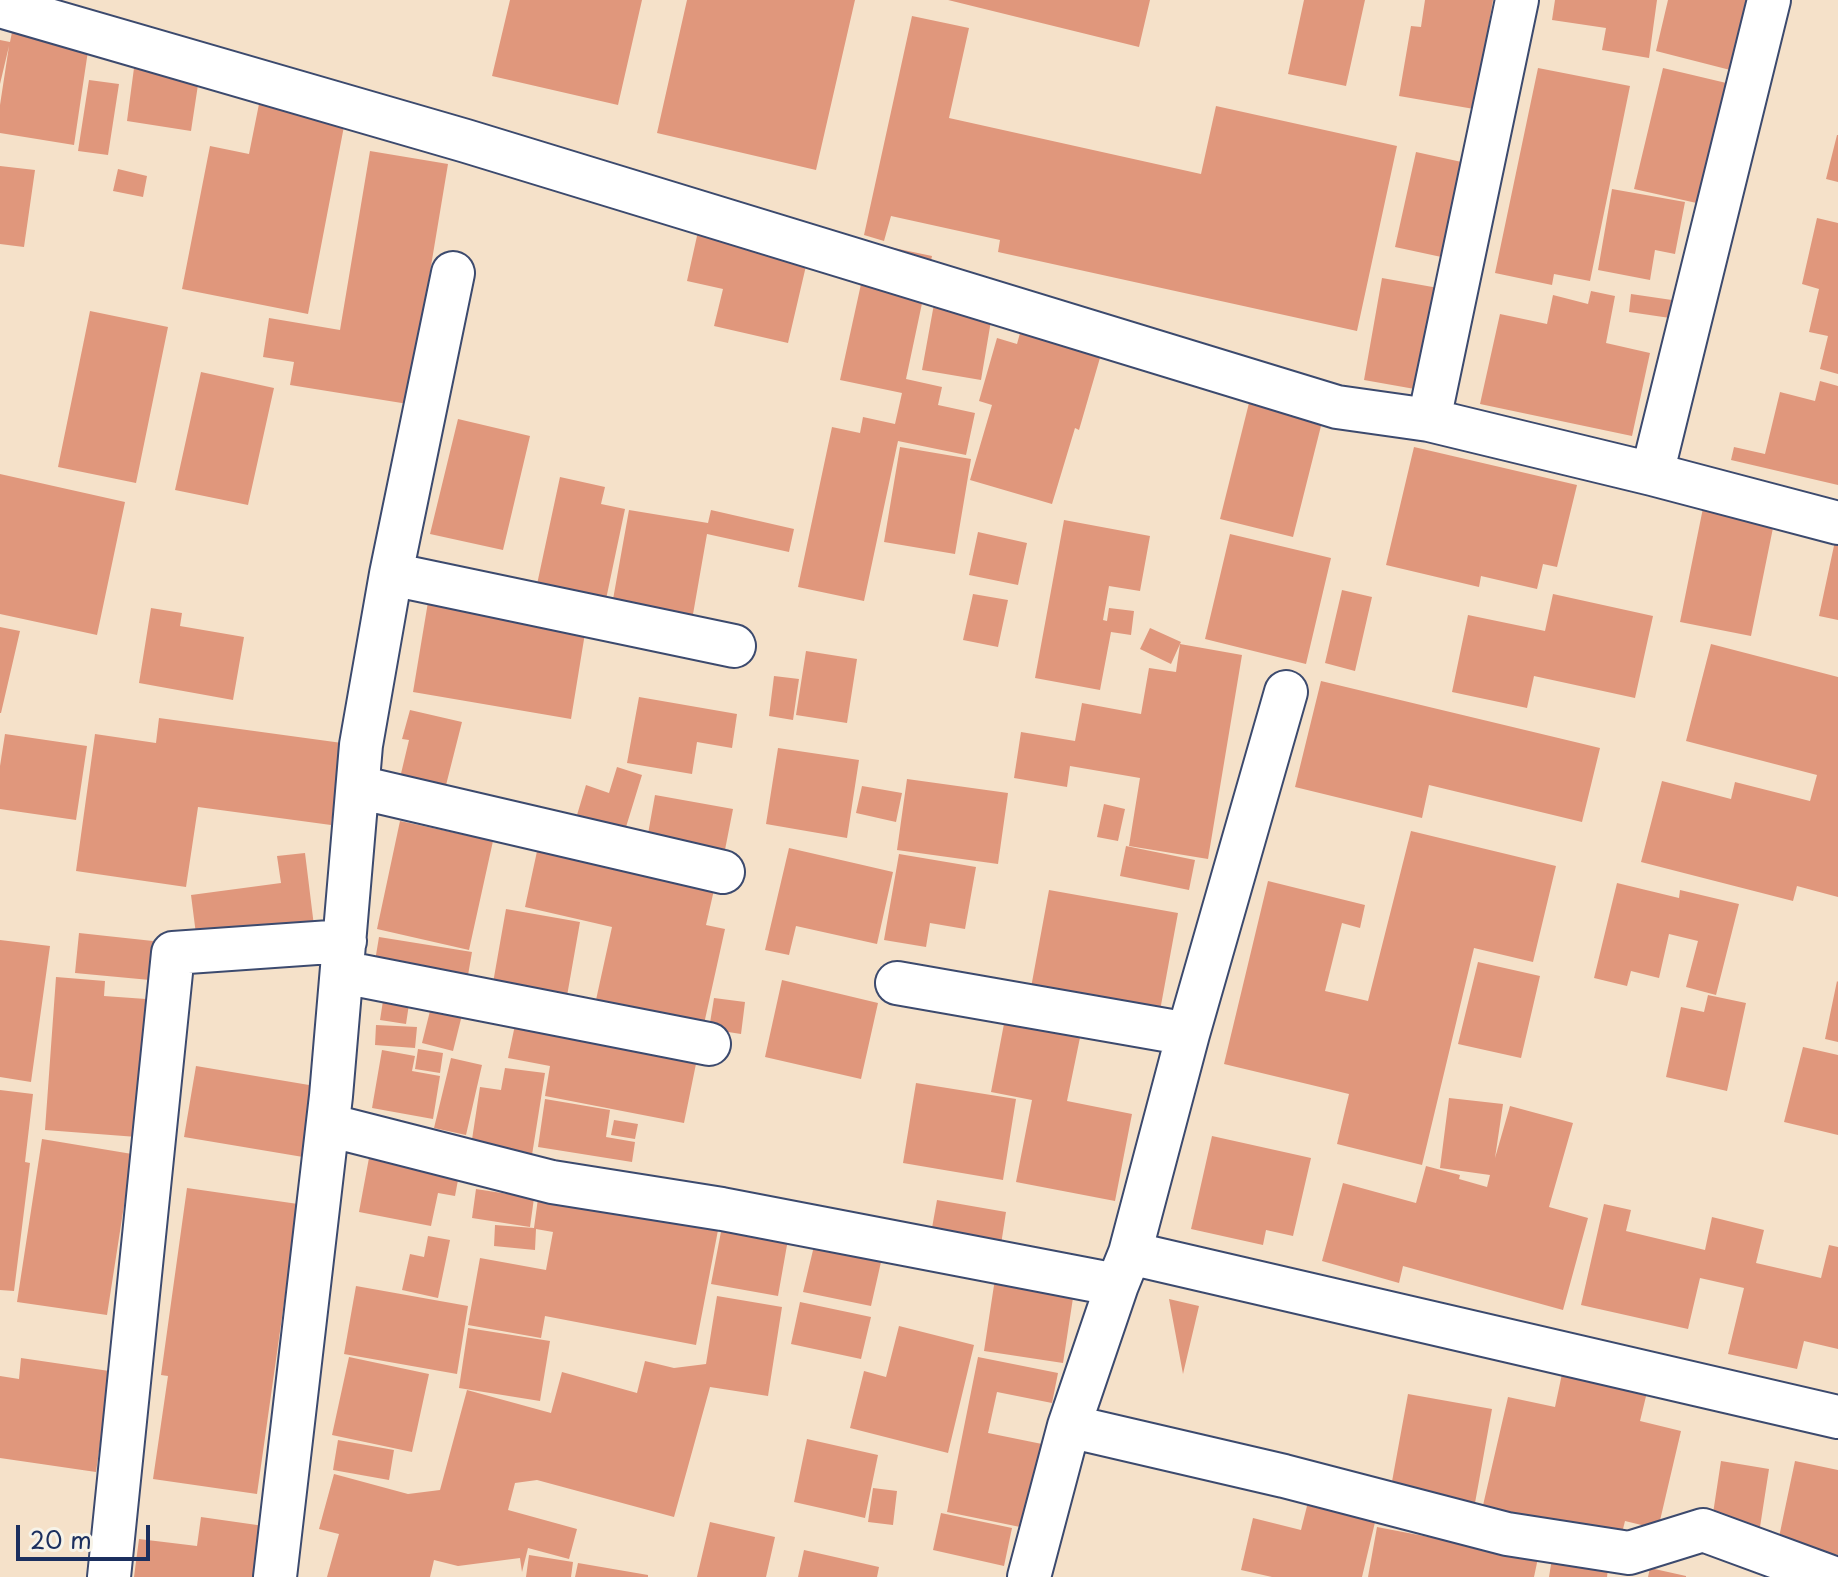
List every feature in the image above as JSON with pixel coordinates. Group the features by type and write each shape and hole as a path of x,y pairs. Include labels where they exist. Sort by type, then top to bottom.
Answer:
{"street":[{"path":"1429,420 1517,0"},
{"path":"1652,474 1769,0"},
{"path":"0,6 481,146 1337,407 1429,420 1838,523"},
{"path":"275,1577 328,1125 361,745 391,574 453,273"},
{"path":"391,574 734,646"},
{"path":"1029,1577 1069,1426 1123,1269 1286,692"},
{"path":"358,787 723,872"},
{"path":"109,1577 173,953 343,956 709,1044"},
{"path":"897,983 1188,1034"},
{"path":"328,1125 552,1182 1123,1269 1838,1417"},
{"path":"1069,1426 1284,1476 1507,1534 1629,1553 1703,1530 1831,1577"}],"building":[{"path":"510,0 642,0 618,105 492,76"},
{"path":"687,0 855,0 816,170 657,133"},
{"path":"948,0 1150,0 1139,47"},
{"path":"1304,0 1365,0 1346,86 1288,74"},
{"path":"1425,0 1493,0 1474,109 1399,96 1411,26 1421,27"},
{"path":"1555,0 1657,0 1649,58 1602,50 1606,28 1552,20"},
{"path":"1668,0 1760,0 1742,73 1656,51"},
{"path":"912,16 969,28 949,118 1201,174 1216,106 1397,146 1357,331 998,252 1000,240 891,216 884,241 864,235"},
{"path":"12,32 89,44 74,145 0,133 0,105 9,46 0,84 0,40 10,42"},
{"path":"134,68 199,78 191,131 127,121"},
{"path":"1538,68 1630,86 1590,281 1554,274 1552,285 1495,273"},
{"path":"1663,68 1739,86 1710,206 1634,189"},
{"path":"89,80 119,84 108,155 78,151"},
{"path":"259,104 345,121 308,314 182,289 210,146 249,154"},
{"path":"1838,135 1838,182 1826,179"},
{"path":"370,151 448,164 408,404 290,385 294,362 263,357 269,318 340,330"},
{"path":"1416,152 1480,166 1460,261 1395,247"},
{"path":"0,166 35,170 24,247 0,244"},
{"path":"118,169 147,176 143,197 113,191"},
{"path":"1612,189 1685,202 1675,254 1655,250 1650,280 1598,270"},
{"path":"1817,218 1838,223 1838,374 1820,369 1828,336 1809,332 1819,289 1802,284"},
{"path":"699,227 809,253 788,343 714,326 723,289 687,281"},
{"path":"870,243 932,256 906,379 942,387 938,405 975,413 966,455 898,441 864,601 798,587 832,427 860,433 863,417 895,424 902,393 840,380"},
{"path":"1382,278 1444,289 1426,391 1364,380"},
{"path":"1591,291 1615,296 1606,343 1650,353 1632,436 1480,404 1500,314 1547,324 1553,295 1588,304"},
{"path":"936,293 994,303 981,380 922,370"},
{"path":"1631,294 1672,300 1670,318 1629,312"},
{"path":"1030,297 1111,320 1079,430 1075,428 1052,504 970,480 992,405 979,401 997,338 1017,344"},
{"path":"90,311 168,327 136,483 58,467"},
{"path":"201,372 274,388 248,505 175,490"},
{"path":"1820,381 1838,386 1838,485 1731,460 1734,447 1765,454 1780,392 1815,401"},
{"path":"1250,399 1323,418 1293,537 1220,519"},
{"path":"458,419 530,436 503,550 430,534"},
{"path":"900,447 971,459 955,554 884,542"},
{"path":"1414,447 1577,485 1557,567 1543,564 1537,589 1481,576 1479,587 1386,565"},
{"path":"0,474 125,502 97,635 0,614"},
{"path":"560,477 605,487 601,504 625,509 605,604 536,589"},
{"path":"1703,508 1774,523 1751,636 1680,622"},
{"path":"629,510 708,523 711,510 794,529 789,552 707,534 692,620 612,605"},
{"path":"1064,520 1150,536 1140,591 1109,586 1103,620 1107,621 1109,608 1134,611 1131,635 1111,632 1100,690 1035,678"},
{"path":"978,532 1027,543 1018,585 969,575"},
{"path":"1230,534 1331,558 1306,664 1205,639"},
{"path":"1835,541 1838,541 1838,620 1819,616"},
{"path":"1342,590 1372,597 1355,671 1325,663"},
{"path":"973,594 1008,600 998,647 963,640"},
{"path":"1553,594 1653,616 1635,698 1534,676 1527,708 1452,692 1468,615 1545,631"},
{"path":"428,602 586,627 571,719 413,692"},
{"path":"151,608 182,613 180,626 244,637 233,700 139,683"},
{"path":"0,627 20,631 1,713 0,713"},
{"path":"1150,628 1181,642 1171,664 1140,649"},
{"path":"1180,644 1242,655 1208,859 1129,846 1140,778 1070,766 1067,787 1014,778 1021,732 1075,741 1082,703 1141,714 1149,668 1176,672"},
{"path":"1711,644 1838,677 1838,897 1797,886 1793,901 1641,862 1662,781 1731,799 1735,782 1810,801 1817,775 1686,741"},
{"path":"806,651 857,659 847,723 796,715"},
{"path":"774,676 799,679 793,720 769,716"},
{"path":"1321,681 1600,748 1582,822 1429,785 1422,818 1295,787"},
{"path":"639,697 737,714 732,748 697,742 692,774 627,763"},
{"path":"410,710 462,722 444,793 399,782 409,740 402,739"},
{"path":"159,718 342,743 331,825 198,807 186,887 76,871 95,734 156,743"},
{"path":"5,734 87,746 76,820 0,809 0,766"},
{"path":"778,748 859,760 847,838 766,824"},
{"path":"617,767 642,775 622,840 574,825 586,785 609,793"},
{"path":"907,779 1008,793 998,864 897,850"},
{"path":"862,786 902,793 896,822 856,813"},
{"path":"655,795 733,809 723,860 646,845"},
{"path":"1104,804 1125,809 1118,841 1097,837"},
{"path":"400,821 493,841 469,950 377,929"},
{"path":"1411,831 1556,866 1533,962 1474,948 1422,1165 1337,1144 1349,1094 1224,1064 1268,881 1365,905 1360,928 1342,923 1325,991 1368,1001"},
{"path":"539,842 716,881 706,925 725,929 702,1033 594,1009 612,927 525,907"},
{"path":"1126,846 1195,860 1189,890 1120,876"},
{"path":"789,848 893,872 877,944 796,926 789,955 765,950"},
{"path":"305,853 314,926 197,942 191,895 281,883 277,856"},
{"path":"899,854 976,867 965,929 930,923 926,947 884,940"},
{"path":"1617,883 1679,898 1680,890 1739,904 1716,995 1686,987 1698,941 1669,934 1659,978 1631,971 1627,986 1594,978"},
{"path":"1049,890 1178,913 1159,1016 1030,993"},
{"path":"506,909 580,922 564,1013 490,1000"},
{"path":"79,933 153,941 150,980 75,973"},
{"path":"379,937 472,952 467,981 374,967"},
{"path":"0,940 50,946 31,1082 0,1077"},
{"path":"1478,962 1540,976 1521,1058 1458,1044"},
{"path":"56,977 105,981 104,996 146,999 137,1137 45,1130"},
{"path":"782,980 878,1003 861,1079 765,1057"},
{"path":"1838,982 1838,1042 1825,1039"},
{"path":"385,988 411,991 406,1024 380,1020"},
{"path":"1708,995 1746,1003 1727,1091 1666,1077 1681,1007 1704,1012"},
{"path":"714,998 745,1002 741,1034 709,1029"},
{"path":"432,1003 463,1011 453,1051 422,1043"},
{"path":"1007,1008 1083,1023 1067,1101 1132,1114 1115,1201 1016,1182 1032,1100 991,1092"},
{"path":"376,1025 417,1027 415,1048 375,1045"},
{"path":"515,1025 700,1044 684,1123 545,1096 550,1066 508,1058"},
{"path":"1803,1047 1838,1055 1838,1135 1784,1122"},
{"path":"418,1049 443,1053 440,1073 415,1069"},
{"path":"382,1050 415,1056 412,1071 440,1076 433,1119 372,1108"},
{"path":"451,1058 482,1065 466,1135 434,1128"},
{"path":"196,1066 321,1087 309,1158 184,1137"},
{"path":"505,1068 545,1073 532,1155 471,1146 480,1087 501,1090"},
{"path":"916,1083 1016,1099 1003,1180 903,1163"},
{"path":"0,1090 33,1094 25,1162 30,1163 14,1291 0,1290"},
{"path":"1449,1098 1503,1104 1495,1158 1510,1106 1573,1123 1549,1207 1588,1218 1563,1310 1403,1266 1399,1283 1322,1261 1343,1183 1416,1203 1426,1166 1460,1175 1459,1179 1487,1187 1490,1175 1440,1168"},
{"path":"545,1099 610,1110 606,1137 635,1142 632,1162 538,1147"},
{"path":"614,1120 638,1124 635,1139 611,1135"},
{"path":"1212,1136 1311,1158 1293,1236 1266,1230 1263,1245 1191,1229"},
{"path":"42,1139 132,1154 107,1315 17,1302"},
{"path":"371,1147 461,1164 455,1196 438,1193 431,1226 359,1212"},
{"path":"187,1188 298,1204 257,1494 153,1479 168,1376 161,1375"},
{"path":"476,1189 534,1198 530,1227 472,1218"},
{"path":"539,1191 719,1225 696,1345 545,1316 541,1338 468,1325 480,1258 546,1270 553,1232 536,1229 535,1250 494,1246 495,1225 534,1228"},
{"path":"937,1200 1006,1212 1000,1251 930,1239"},
{"path":"1604,1204 1631,1210 1626,1231 1705,1250 1712,1217 1764,1230 1756,1263 1821,1278 1829,1245 1838,1247 1838,1349 1804,1341 1797,1369 1728,1354 1744,1288 1700,1278 1688,1329 1581,1305"},
{"path":"724,1216 790,1228 778,1296 711,1284"},
{"path":"428,1236 450,1240 438,1298 402,1290 410,1254 424,1257"},
{"path":"814,1246 881,1262 871,1306 803,1292"},
{"path":"996,1272 1075,1285 1063,1363 984,1351"},
{"path":"356,1286 468,1306 457,1374 344,1354"},
{"path":"717,1296 782,1307 768,1396 710,1387 674,1517 537,1480 515,1483 508,1510 577,1529 569,1559 528,1548 522,1572 520,1558 458,1566 434,1560 430,1577 327,1577 339,1534 319,1529 334,1474 408,1494 440,1490 467,1390 551,1413 562,1372 637,1393 645,1361 674,1368 706,1364"},
{"path":"1169,1299 1199,1306 1183,1374"},
{"path":"800,1302 871,1317 861,1359 791,1344"},
{"path":"899,1326 974,1345 948,1453 850,1428 864,1371 886,1377"},
{"path":"468,1328 550,1341 540,1401 459,1388"},
{"path":"349,1357 429,1374 412,1452 332,1435"},
{"path":"978,1357 1058,1373 1052,1403 997,1392 988,1433 1042,1444 1025,1528 947,1512"},
{"path":"21,1358 116,1372 106,1438 101,1437 96,1472 0,1458 0,1376 19,1379"},
{"path":"1563,1369 1648,1388 1640,1421 1681,1431 1658,1529 1625,1521 1619,1545 1481,1514 1508,1397 1555,1407"},
{"path":"1408,1394 1492,1409 1475,1503 1391,1487"},
{"path":"807,1439 878,1455 865,1518 794,1502"},
{"path":"338,1440 394,1450 389,1480 333,1470"},
{"path":"1721,1461 1769,1469 1760,1527 1712,1520"},
{"path":"1795,1461 1838,1470 1838,1555 1778,1542"},
{"path":"873,1488 897,1491 893,1525 868,1522"},
{"path":"1308,1502 1376,1518 1362,1577 1272,1577 1241,1570 1253,1518 1301,1530"},
{"path":"941,1513 1012,1528 1004,1566 933,1550"},
{"path":"201,1517 264,1526 258,1577 134,1577 139,1539 197,1546"},
{"path":"710,1522 775,1537 766,1577 697,1577"},
{"path":"1377,1527 1538,1558 1534,1577 1368,1577"},
{"path":"804,1550 879,1567 877,1577 798,1577"},
{"path":"1553,1552 1609,1561 1607,1577 1549,1577"},
{"path":"529,1555 573,1562 571,1577 526,1577"},
{"path":"578,1563 648,1575 648,1577 575,1577"},
{"path":"1650,1568 1686,1576 1686,1577 1648,1577"}]}
